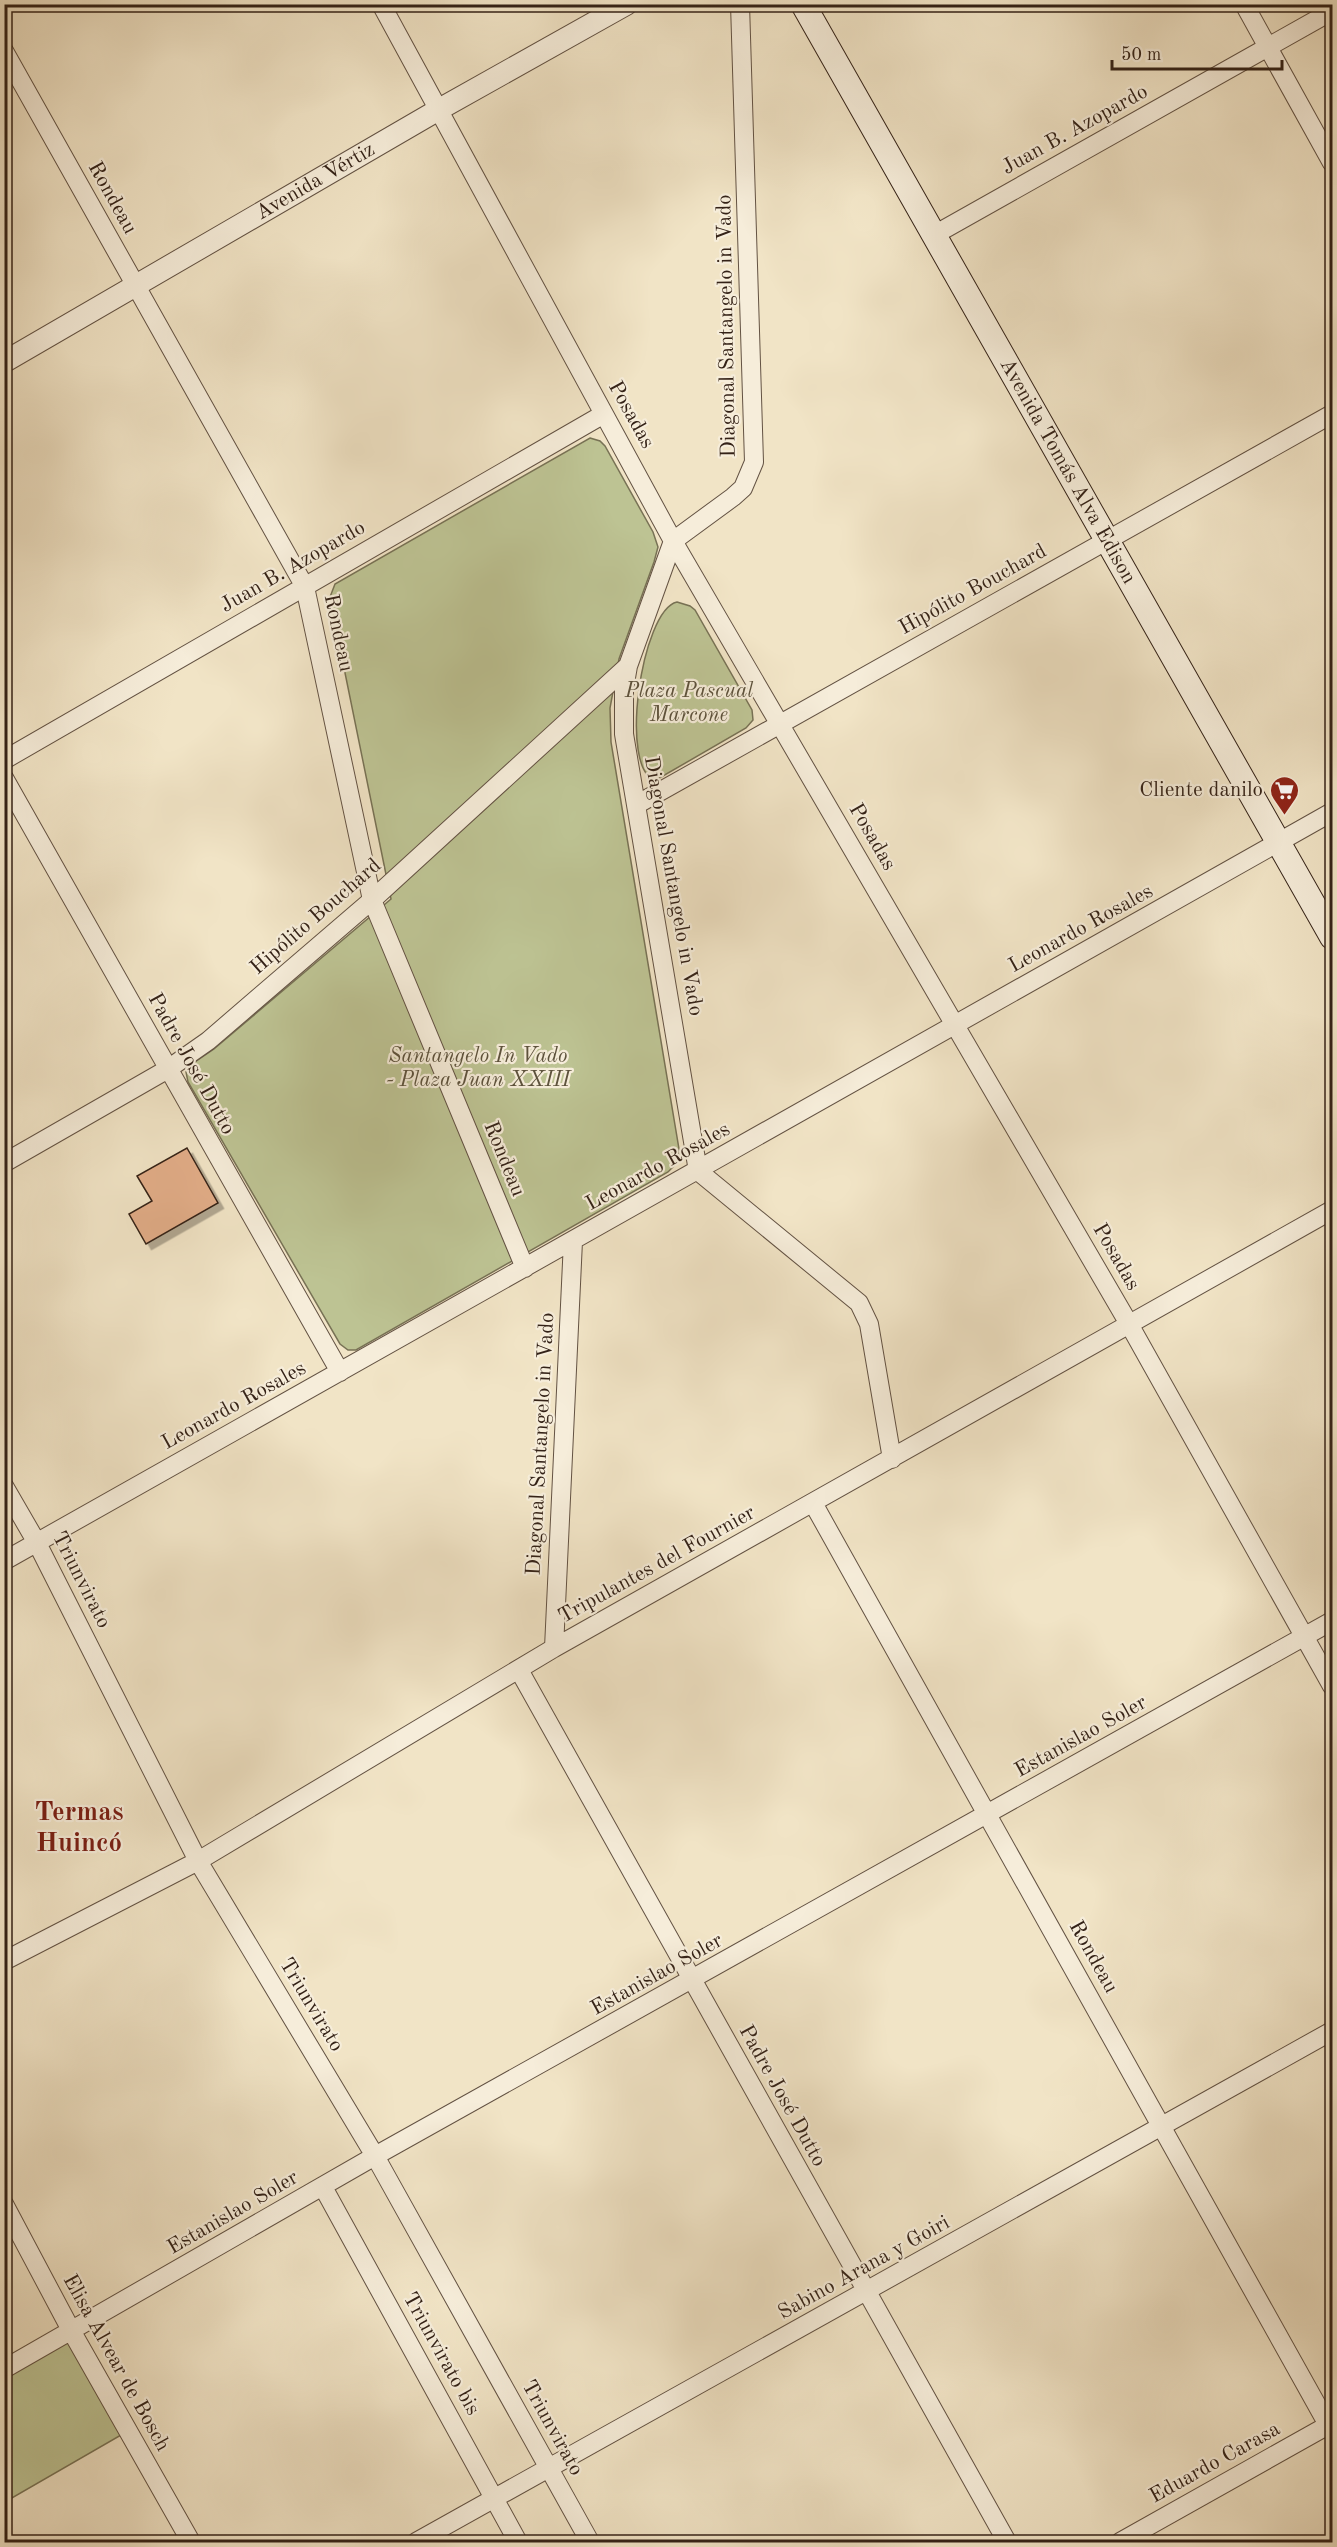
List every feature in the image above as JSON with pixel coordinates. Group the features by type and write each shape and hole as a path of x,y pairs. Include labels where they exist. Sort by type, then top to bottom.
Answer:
{"main road":[{"name":"Avenida Tomás Alva Edison","path":"803,4 1332,938"}],"street":[{"name":"Posadas","path":"381,4 673,541 1129,1324 1332,1686"},
{"name":"Avenida Vértiz","path":"4,362 438,110 627,4"},
{"name":"Diagonal Santangelo in Vado","path":"698,1171 624,734 624,689 628,666 673,541 733,498 743,488 754,462 740,4"},
{"path":"1244,4 1332,163"},
{"name":"Juan B. Azopardo","path":"934,235 1332,11"},
{"name":"Rondeau","path":"4,51 305,587 372,900 525,1268"},
{"name":"Juan B. Azopardo","path":"4,760 604,414"},
{"name":"Hipólito Bouchard","path":"636,805 1332,414"},
{"name":"Hipólito Bouchard","path":"4,1163 168,1069 208,1041 372,900 628,666"},
{"name":"Padre José Dutto","path":"4,778 340,1372"},
{"name":"Leonardo Rosales","path":"4,1561 1332,812"},
{"path":"698,1171 859,1303 869,1324 892,1459"},
{"name":"Tripulantes del Fournier","path":"4,1961 198,1861 554,1648 1332,1210"},
{"name":"Diagonal Santangelo in Vado","path":"554,1648 573,1241"},
{"name":"Triunvirato","path":"4,1486 37,1543 198,1861 375,2156 590,2542"},
{"name":"Rondeau","path":"813,1503 1331,2427"},
{"name":"Estanislao Soler","path":"4,2369 375,2156 988,1816 1332,1621"},
{"name":"Padre José Dutto","path":"519,1670 1007,2542"},
{"name":"Sabino Arana y Goiri","path":"416,2542 1332,2031"},
{"name":"Triunvirato bis","path":"323,2187 518,2542"},
{"name":"Elisa Alvear de Bosch","path":"4,2204 72,2332 191,2542"},
{"name":"Eduardo Carasa","path":"1120,2542 1331,2427"}],"green space":[{"name":"Santangelo In Vado - Plaza Juan XXIII","path":"590,438 600,441 605,446 653,532 658,547 619,659 610,708 611,742 679,1149 678,1162 668,1172 356,1350 348,1350 340,1344 188,1082 186,1072 192,1064 214,1049 391,899 331,604 330,597 335,584"},
{"name":"Plaza Pascual Marcone","path":"677,602 695,610 752,710 753,720 746,728 656,780 645,771 638,750 636,723 639,691 653,632 664,612"},
{"path":"72,2332 135,2427 5,2502 4,2369"}],"building":[{"path":"187,1148 218,1203 146,1244 129,1214 152,1201 137,1176"}],"place":[{"name":"Cliente danilo","path":"1284,816"}],"district":[{"name":"Termas Huincó","path":"79,1828"}]}
